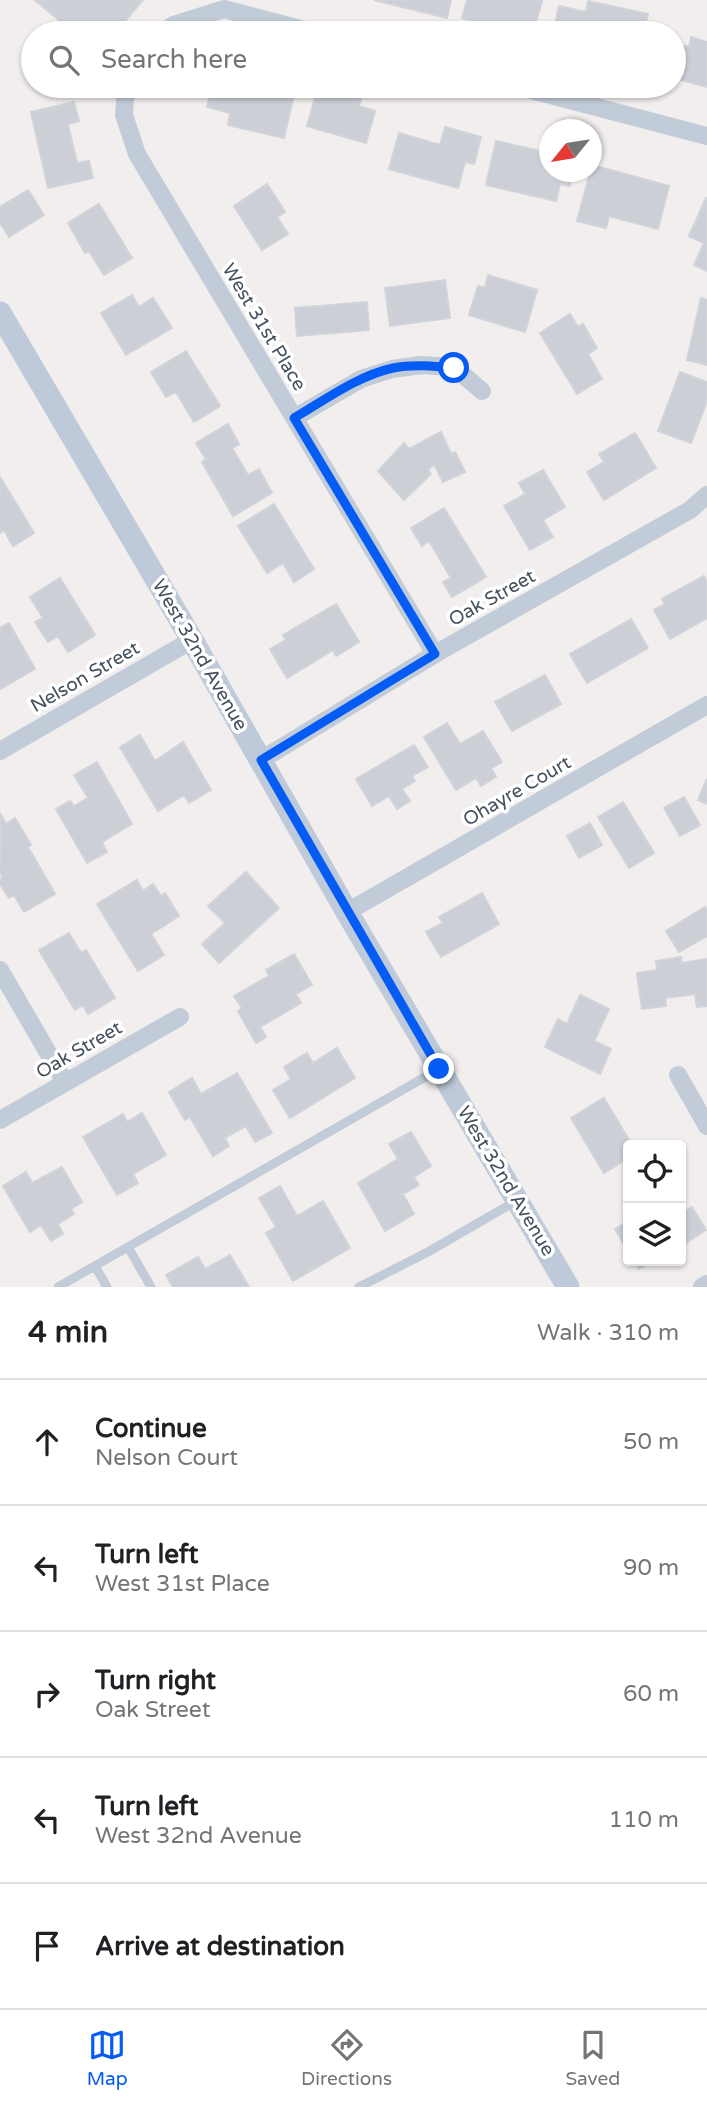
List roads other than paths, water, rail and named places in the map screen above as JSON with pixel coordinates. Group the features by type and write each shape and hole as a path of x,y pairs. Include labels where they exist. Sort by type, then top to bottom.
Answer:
{"street":[{"path":"181,21 225,5 277,21"},
{"name":"West 31st Place","path":"125,98 124,115 137,154 435,654"},
{"path":"562,98 707,136"},
{"name":"West 32nd Avenue","path":"0,313 568,1287"},
{"path":"294,418 361,379 392,369 421,365 454,368 482,391"},
{"name":"Oak Street","path":"261,760 435,654 690,510 707,495"},
{"name":"Nelson Street","path":"0,751 192,640"},
{"name":"Ohayre Court","path":"347,912 707,705"},
{"path":"0,970 65,1082"},
{"name":"Oak Street","path":"0,1120 180,1017"},
{"path":"678,1075 707,1126"},
{"path":"702,1287 707,1284"}],"lane":[{"path":"58,1287 439,1069"},
{"path":"359,1287 428,1252 517,1200"},
{"path":"128,1247 151,1287"},
{"path":"95,1266 107,1287"}]}
